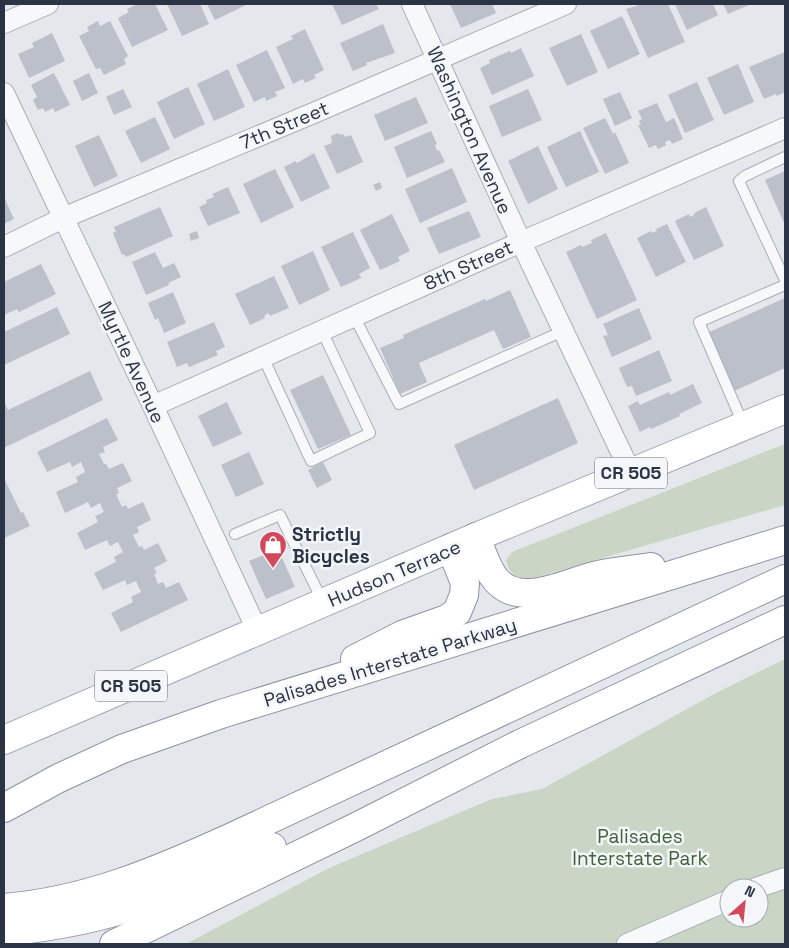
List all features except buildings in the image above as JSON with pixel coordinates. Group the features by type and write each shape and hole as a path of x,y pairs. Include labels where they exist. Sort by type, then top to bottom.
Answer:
{"main road":[{"name":"Hudson Terrace","path":"4,740 476,537 785,409"},
{"path":"476,537 490,571 498,582 509,590 524,593 541,592 595,575 749,551"},
{"name":"Palisades Interstate Parkway","path":"4,808 60,778 122,749 196,722 785,540"},
{"path":"288,693 402,635 441,622 452,616 460,607 465,589 463,577 451,548"},
{"path":"4,908 84,895 150,873 239,834 785,579"},
{"path":"114,944 354,828 520,744 785,620"},
{"path":"4,932 88,919 150,900 199,880 353,809 520,744"}],"street":[{"path":"4,23 48,4"},
{"name":"Washington Avenue","path":"412,4 521,242 631,473"},
{"name":"7th Street","path":"4,247 63,218 316,112 566,4"},
{"name":"Myrtle Avenue","path":"4,93 258,632"},
{"name":"8th Street","path":"153,406 521,242 785,128"},
{"path":"769,884 785,878"},
{"path":"627,944 719,904"}],"lane":[{"path":"785,157 744,176 739,181 785,280"},
{"path":"744,426 699,322 785,285"},
{"path":"354,316 400,404 563,331"},
{"path":"263,357 311,461 370,433 322,331"},
{"path":"234,534 280,515 323,603"}],"green space":[{"path":"785,444 785,505 527,580 515,575 509,568 506,560 512,552"},
{"name":"Palisades Interstate Park","path":"785,659 785,944 186,944 329,868 492,799 542,789 716,693"}],"place":[{"name":"Strictly Bicycles","path":"273,569"}]}
